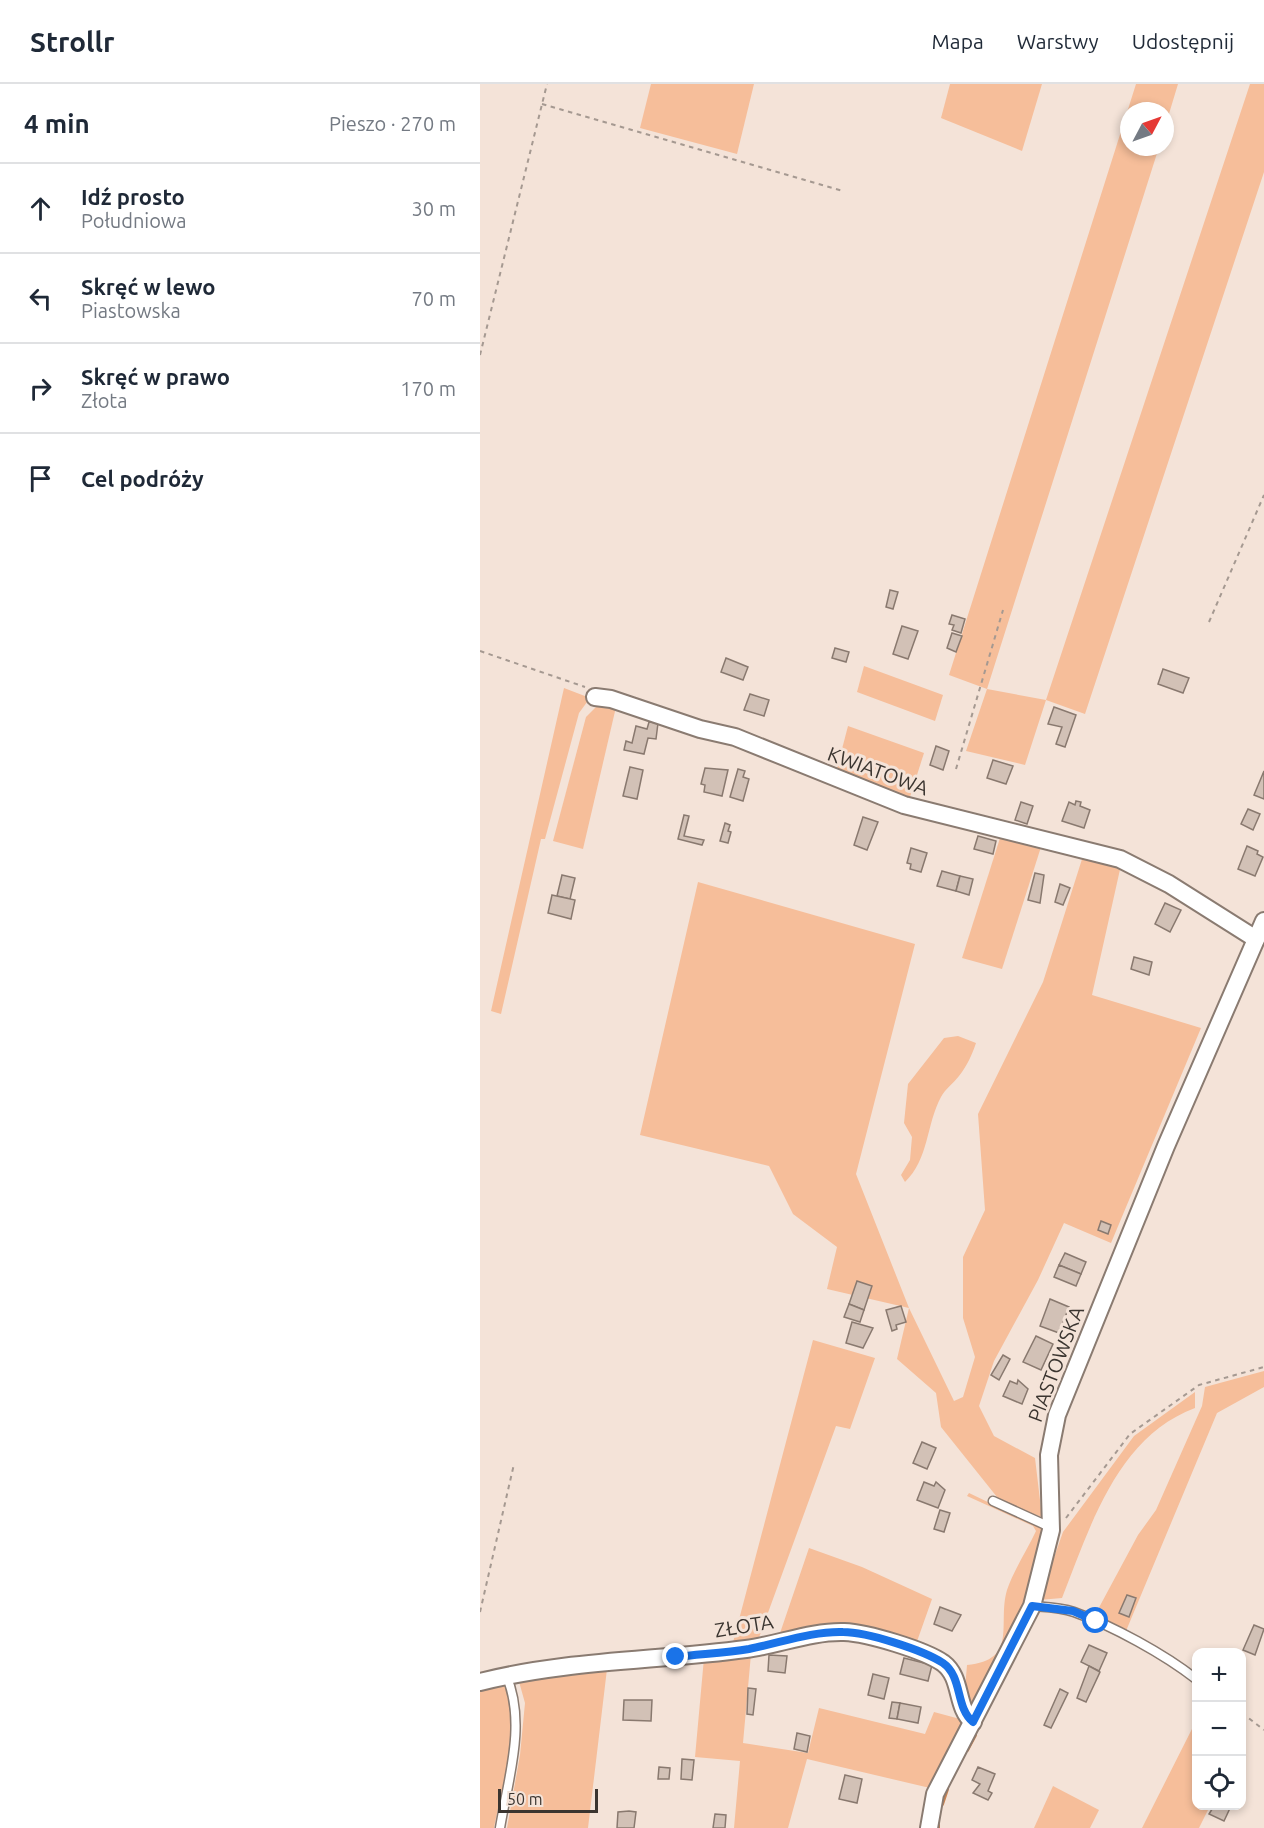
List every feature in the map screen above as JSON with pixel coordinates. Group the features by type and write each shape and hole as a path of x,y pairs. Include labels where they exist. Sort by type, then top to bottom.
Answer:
{"street":[{"name":"KWIATOWA","path":"595,697 611,699 700,729 735,737 900,804 952,819 1120,859 1169,884 1256,939"},
{"name":"PIASTOWSKA","path":"929,1828 935,1794 1032,1606 1051,1529 1049,1455 1057,1415 1166,1146 1264,921"},
{"name":"ZŁOTA","path":"480,1682 524,1671 748,1649 844,1632 904,1648 944,1664 957,1682 965,1716 973,1722"}],"lane":[{"path":"993,1501 1051,1529"},
{"path":"1032,1606 1073,1611 1096,1621 1177,1665 1192,1676"},
{"path":"500,1828 516,1731 516,1710 506,1675"}],"path":[{"path":"480,354 547,84"},
{"path":"542,104 843,191"},
{"path":"1209,622 1264,495"},
{"path":"956,768 1003,610"},
{"path":"480,651 587,688 595,697"},
{"path":"1051,1529 1060,1527 1130,1434 1198,1385 1264,1367"},
{"path":"480,1612 514,1464"},
{"path":"1246,1716 1264,1730"}],"shaded area":[{"path":"651,84 754,84 737,154 640,128"},
{"path":"950,84 1042,84 1022,151 941,118"},
{"path":"1136,84 1178,84 1173,102 1130,102"},
{"path":"1250,84 1264,84 1264,172 1085,714 1046,700"},
{"path":"1120,135 1120,156 1156,156 987,689 949,675"},
{"path":"864,666 943,695 935,721 857,692"},
{"path":"564,688 590,698 579,713 545,839 541,839 501,1014 491,1011"},
{"path":"987,689 1046,700 1025,765 966,751"},
{"path":"606,703 616,707 583,849 553,841 586,717 596,707"},
{"path":"848,726 924,753 909,800 836,772"},
{"path":"1000,838 1041,847 1002,969 962,958"},
{"path":"1083,856 1121,865 1092,995 1201,1028 1111,1243 1064,1223 1038,1280 994,1361 979,1406 994,1436 1035,1458 1042,1517 1001,1502 941,1427 936,1393 897,1359 909,1308 954,1401 963,1397 975,1357 963,1318 963,1257 985,1210 978,1114 1043,982"},
{"path":"698,882 915,944 856,1174 909,1308 827,1289 837,1247 793,1214 769,1166 640,1135"},
{"path":"958,1036 976,1043 962,1072 941,1097 919,1163 905,1182 901,1175 910,1160 912,1137 904,1123 908,1084 944,1038"},
{"path":"813,1340 875,1358 850,1429 836,1426 757,1643 732,1646"},
{"path":"1264,1371 1264,1387 1217,1413 1126,1631 1095,1615 1138,1535 1156,1510 1202,1406 1205,1387"},
{"path":"1195,1392 1195,1408 1168,1422 1145,1440 1126,1462 1096,1514 1062,1598 1039,1600 1063,1532 1134,1436"},
{"path":"969,1493 1044,1531 1020,1619 973,1711 965,1689 967,1665 983,1662 994,1656 1000,1648 1007,1590 1036,1531 1033,1526 967,1496"},
{"path":"809,1548 862,1567 932,1599 915,1647 890,1639 778,1639"},
{"path":"751,1654 743,1743 808,1753 819,1708 925,1734 934,1712 960,1719 963,1723 930,1788 807,1759 788,1828 734,1828 740,1761 695,1757 704,1658"},
{"path":"607,1669 588,1828 507,1828 520,1755 525,1703 518,1678"},
{"path":"503,1684 509,1696 512,1712 509,1753 494,1828 480,1828 480,1685"},
{"path":"1192,1729 1192,1810 1208,1810 1199,1828 1142,1828"},
{"path":"1053,1786 1099,1810 1090,1828 1034,1828"}],"building":[{"path":"890,590 898,592 893,609 886,607"},
{"path":"952,615 965,619 961,633 952,630 954,625 949,624"},
{"path":"902,626 918,631 908,659 893,654"},
{"path":"952,633 962,636 956,652 947,648"},
{"path":"835,648 849,652 846,662 832,658"},
{"path":"726,658 748,667 743,680 721,672"},
{"path":"1163,669 1189,678 1183,693 1158,684"},
{"path":"750,694 769,700 764,716 744,710"},
{"path":"1054,707 1076,715 1065,747 1056,744 1062,727 1048,724"},
{"path":"649,722 658,723 656,739 648,738 644,754 624,750 626,741 632,743 636,726 647,729"},
{"path":"936,746 949,751 943,770 930,765"},
{"path":"993,760 1013,766 1006,784 987,778"},
{"path":"630,767 643,770 637,799 623,796"},
{"path":"705,768 728,770 722,796 704,792 705,785 701,784"},
{"path":"738,769 745,771 743,777 749,779 743,801 730,797"},
{"path":"1264,771 1264,799 1254,795"},
{"path":"1076,801 1081,802 1080,806 1090,810 1084,828 1062,821 1069,802 1075,805"},
{"path":"1021,802 1033,806 1027,824 1015,820"},
{"path":"1248,809 1260,814 1253,830 1241,824"},
{"path":"684,815 689,816 684,836 704,840 702,845 678,839"},
{"path":"863,817 878,822 867,850 854,845"},
{"path":"725,823 730,825 728,843 720,841"},
{"path":"978,836 996,841 993,854 974,849"},
{"path":"1247,846 1258,851 1257,854 1263,857 1255,876 1238,869"},
{"path":"911,848 927,853 921,872 910,869 911,864 907,863"},
{"path":"942,871 960,876 956,891 937,886"},
{"path":"1035,873 1044,875 1040,903 1028,900"},
{"path":"562,875 575,878 570,899 557,896"},
{"path":"960,876 973,879 969,895 956,891"},
{"path":"1060,884 1070,888 1063,905 1055,902"},
{"path":"552,895 575,900 571,919 548,913"},
{"path":"1165,903 1181,910 1170,932 1155,924"},
{"path":"1134,957 1152,962 1149,975 1131,969"},
{"path":"1101,1221 1111,1225 1108,1234 1098,1230"},
{"path":"1065,1253 1086,1262 1081,1274 1059,1265"},
{"path":"1059,1265 1081,1274 1076,1286 1054,1277"},
{"path":"857,1281 872,1286 864,1310 849,1304"},
{"path":"1050,1299 1069,1307 1059,1333 1040,1326"},
{"path":"849,1304 864,1310 860,1322 844,1317"},
{"path":"901,1306 906,1322 896,1325 897,1329 892,1331 886,1310"},
{"path":"852,1322 873,1328 863,1348 846,1343"},
{"path":"1036,1336 1053,1344 1041,1370 1023,1362"},
{"path":"1003,1355 1010,1359 999,1380 991,1375"},
{"path":"1018,1380 1028,1389 1022,1404 1003,1396 1010,1381 1017,1384"},
{"path":"922,1442 936,1448 927,1469 913,1463"},
{"path":"924,1482 934,1486 936,1482 945,1490 938,1508 917,1500"},
{"path":"940,1510 950,1513 944,1532 934,1529"},
{"path":"1127,1595 1136,1598 1129,1617 1119,1613"},
{"path":"940,1607 961,1615 952,1631 934,1624"},
{"path":"1254,1625 1264,1629 1255,1655 1244,1648"},
{"path":"1089,1645 1107,1653 1099,1671 1081,1662"},
{"path":"769,1655 787,1656 785,1673 768,1671"},
{"path":"904,1658 932,1665 928,1681 900,1674"},
{"path":"1089,1666 1100,1672 1086,1702 1077,1698"},
{"path":"873,1674 889,1678 884,1699 868,1695"},
{"path":"748,1688 756,1689 753,1715 747,1714"},
{"path":"1060,1689 1068,1693 1051,1728 1044,1725"},
{"path":"624,1700 652,1700 651,1721 623,1720"},
{"path":"892,1702 900,1703 897,1719 889,1718"},
{"path":"900,1703 921,1707 918,1723 897,1719"},
{"path":"797,1733 810,1736 807,1752 794,1749"},
{"path":"682,1759 694,1760 692,1780 681,1779"},
{"path":"659,1767 670,1768 669,1779 658,1779"},
{"path":"978,1767 995,1774 988,1791 992,1793 988,1800 973,1793 980,1784 972,1780"},
{"path":"845,1775 862,1779 857,1803 839,1799"},
{"path":"1212,1810 1229,1810 1224,1821 1209,1814"},
{"path":"618,1812 636,1812 634,1828 617,1828"},
{"path":"715,1814 726,1815 725,1828 713,1828"}],"waterway":[{"path":"967,1750 975,1735"},
{"path":"942,1804 947,1789"}],"route":[{"path":"676,1657 748,1649 830,1632 856,1633 931,1657 944,1664 957,1682 965,1716 973,1722 1032,1606 1073,1611 1096,1621"}]}
